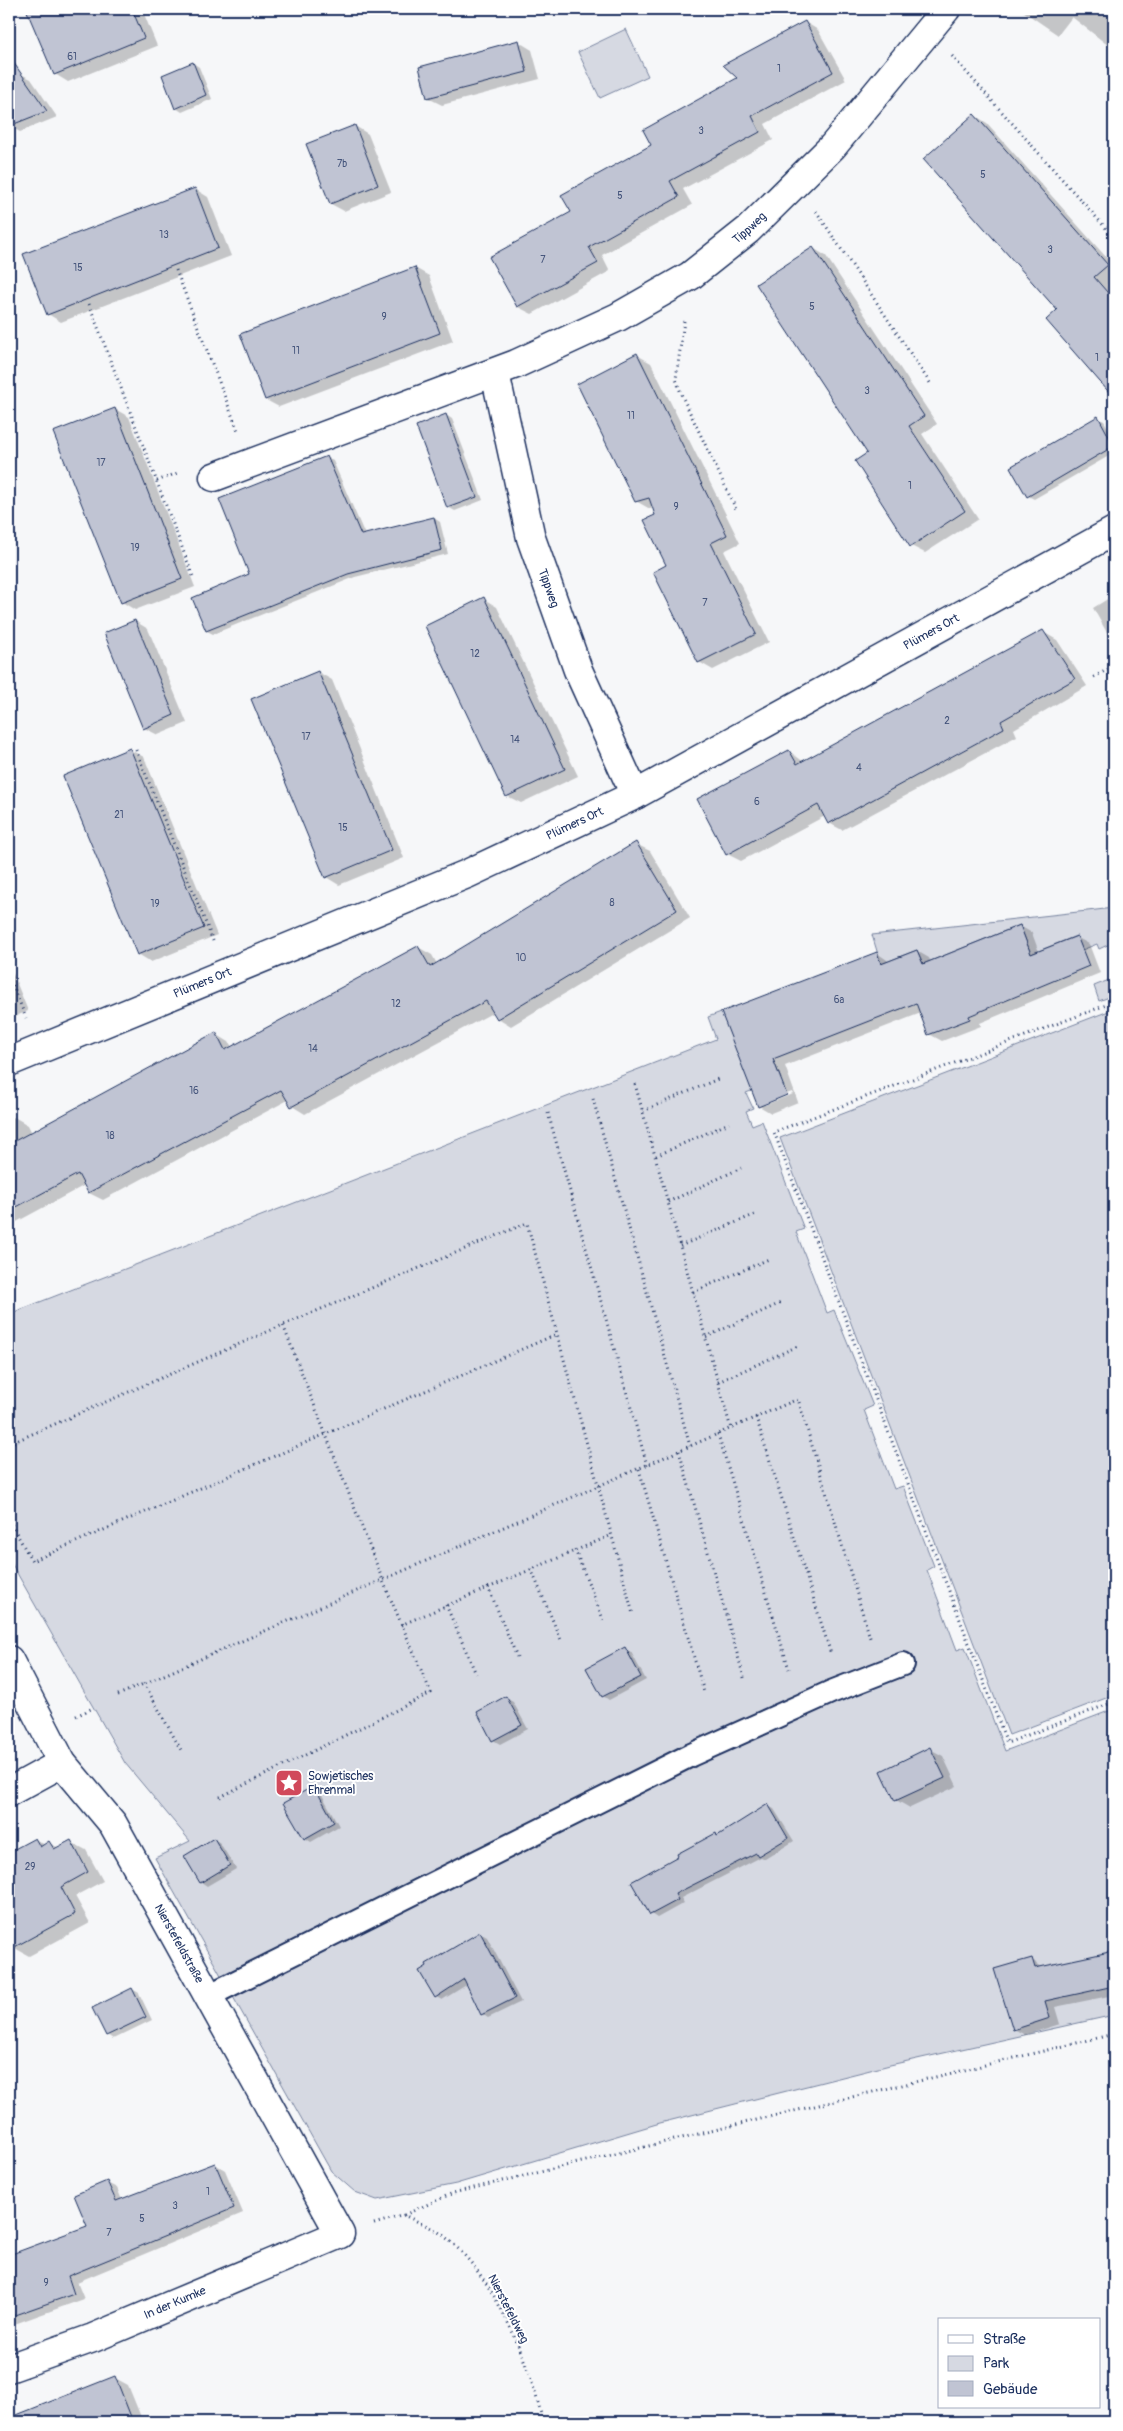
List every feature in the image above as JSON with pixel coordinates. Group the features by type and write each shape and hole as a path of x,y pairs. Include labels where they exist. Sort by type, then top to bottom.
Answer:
{"street":[{"name":"Tippweg","path":"214,478 495,373 618,317 690,276 748,230 833,146 946,9"},
{"name":"Tippweg","path":"495,373 531,538 578,670 635,795"},
{"name":"Plümers Ort","path":"9,1062 467,874 635,795 1114,531"},
{"name":"Nierstefeldstraße","path":"9,1660 62,1763 113,1824 340,2234"},
{"path":"9,1792 62,1763"},
{"name":"In der Kumke","path":"9,2368 93,2338 340,2234"}],"lane":[{"path":"208,1996 691,1755 831,1692 903,1664"}],"path":[{"path":"929,29 1112,235"},
{"path":"796,182 930,383"},
{"path":"176,270 250,464"},
{"path":"690,276 676,379 682,396 736,509"},
{"path":"89,304 194,579"},
{"path":"1094,677 1114,666"},
{"path":"136,750 214,944"},
{"path":"9,976 27,1022"},
{"path":"1114,1002 774,1132 1007,1743 1114,1702"},
{"path":"643,1111 718,1079"},
{"path":"635,1084 731,1428"},
{"path":"593,1099 690,1446"},
{"path":"548,1113 647,1465"},
{"path":"656,1156 729,1123"},
{"path":"668,1202 741,1168"},
{"path":"680,1246 756,1214"},
{"path":"9,1444 283,1325 527,1223 633,1614"},
{"path":"693,1292 769,1259"},
{"path":"706,1337 783,1302"},
{"path":"220,1797 432,1692 383,1581 283,1325"},
{"path":"9,1520 32,1561 557,1334"},
{"path":"718,1382 798,1346"},
{"path":"118,1695 798,1399 872,1645"},
{"path":"756,1418 831,1654"},
{"path":"718,1434 789,1669"},
{"path":"678,1451 745,1681"},
{"path":"639,1469 704,1692"},
{"path":"401,1625 612,1535"},
{"path":"575,1550 605,1624"},
{"path":"531,1569 561,1640"},
{"path":"488,1587 517,1657"},
{"path":"446,1605 476,1674"},
{"path":"144,1683 181,1750"},
{"path":"340,2234 404,2215 453,2193 1114,2034"},
{"name":"Nierstefeldweg","path":"404,2215 444,2236 480,2273 514,2333 543,2422"}],"green space":[{"path":"626,29 648,76 600,98 578,52"},
{"path":"1114,908 1114,942 1099,949 1097,944 1082,950 1076,936 1031,954 1020,925 923,964 917,950 881,964 872,935"},
{"path":"1114,978 1114,995 1099,1001 1094,986"},
{"path":"1114,1009 1114,1695 1009,1735 780,1138"},
{"path":"721,1012 760,1027 781,1079 746,1093 753,1108 746,1111 752,1125 762,1121 804,1229 796,1232 827,1313 834,1310 873,1406 864,1410 894,1489 903,1486 934,1566 927,1570 957,1650 965,1647 1005,1751 1114,1709 1114,2015 890,2065 660,2123 456,2184 377,2200 355,2192 331,2171 155,1858 190,1841 125,1763 9,1559 9,1314 716,1039 708,1017"}],"building":[{"path":"26,9 132,9 144,38 54,75"},
{"path":"805,21 833,72 752,116 760,132 670,181 679,197 589,247 598,263 517,307 489,257 571,212 561,195 651,145 643,130 737,78 723,65"},
{"path":"519,40 527,72 427,98 419,67"},
{"path":"9,56 47,111 9,126"},
{"path":"193,62 206,95 175,109 162,75"},
{"path":"974,114 1108,265 1094,277 1114,300 1114,398 1046,320 1057,310 923,159"},
{"path":"355,125 378,185 330,204 306,144"},
{"path":"195,188 218,248 47,315 23,254"},
{"path":"813,247 924,416 909,426 965,511 910,547 855,461 867,453 756,284"},
{"path":"415,267 440,333 265,400 240,334"},
{"path":"637,353 727,535 711,543 756,634 698,663 653,572 666,565 644,520 655,515 649,498 635,502 577,384"},
{"path":"115,408 182,579 121,603 53,432"},
{"path":"446,414 477,497 447,508 416,426"},
{"path":"1098,416 1114,446 1027,497 1010,467"},
{"path":"327,456 361,535 434,517 442,550 348,574 206,631 192,598 249,574 219,499"},
{"path":"484,597 565,769 506,797 425,626"},
{"path":"135,620 174,715 143,729 104,633"},
{"path":"1043,630 1075,679 1001,721 1004,728 828,824 818,805 726,855 697,799 789,750 797,764"},
{"path":"318,671 392,850 325,878 251,699"},
{"path":"130,748 204,928 137,955 63,776"},
{"path":"636,842 677,910 497,1019 486,1001 291,1107 281,1090 88,1193 78,1174 9,1211 9,1144 216,1032 225,1050 418,946 430,967"},
{"path":"1020,925 1031,954 1077,936 1089,966 969,1016 970,1019 928,1035 916,1003 773,1059 787,1095 758,1107 721,1012 877,952 881,964 917,950 923,964"},
{"path":"625,1647 641,1677 602,1697 586,1668"},
{"path":"506,1696 522,1725 492,1741 477,1712"},
{"path":"930,1747 945,1778 895,1801 881,1771"},
{"path":"314,1786 334,1822 304,1839 283,1803"},
{"path":"768,1804 788,1838 758,1856 756,1853 675,1894 678,1900 650,1915 631,1882 716,1833 717,1836"},
{"path":"35,1838 40,1847 49,1841 54,1849 71,1840 88,1872 61,1887 75,1914 9,1950 9,1852"},
{"path":"214,1838 230,1865 200,1883 184,1856"},
{"path":"480,1932 515,1998 481,2015 464,1979 435,1998 419,1971 427,1966 426,1964"},
{"path":"1114,1951 1114,1986 1045,2001 1050,2018 1013,2030 994,1969 1032,1958 1035,1968"},
{"path":"132,1988 146,2017 106,2036 92,2008"},
{"path":"215,2163 234,2208 68,2276 74,2294 9,2317 9,2255 87,2226 74,2195 107,2181 116,2201"},
{"path":"115,2376 133,2422 9,2422 9,2418"}],"place":[{"name":"Sowjetisches Ehrenmal","path":"289,1783"}]}
